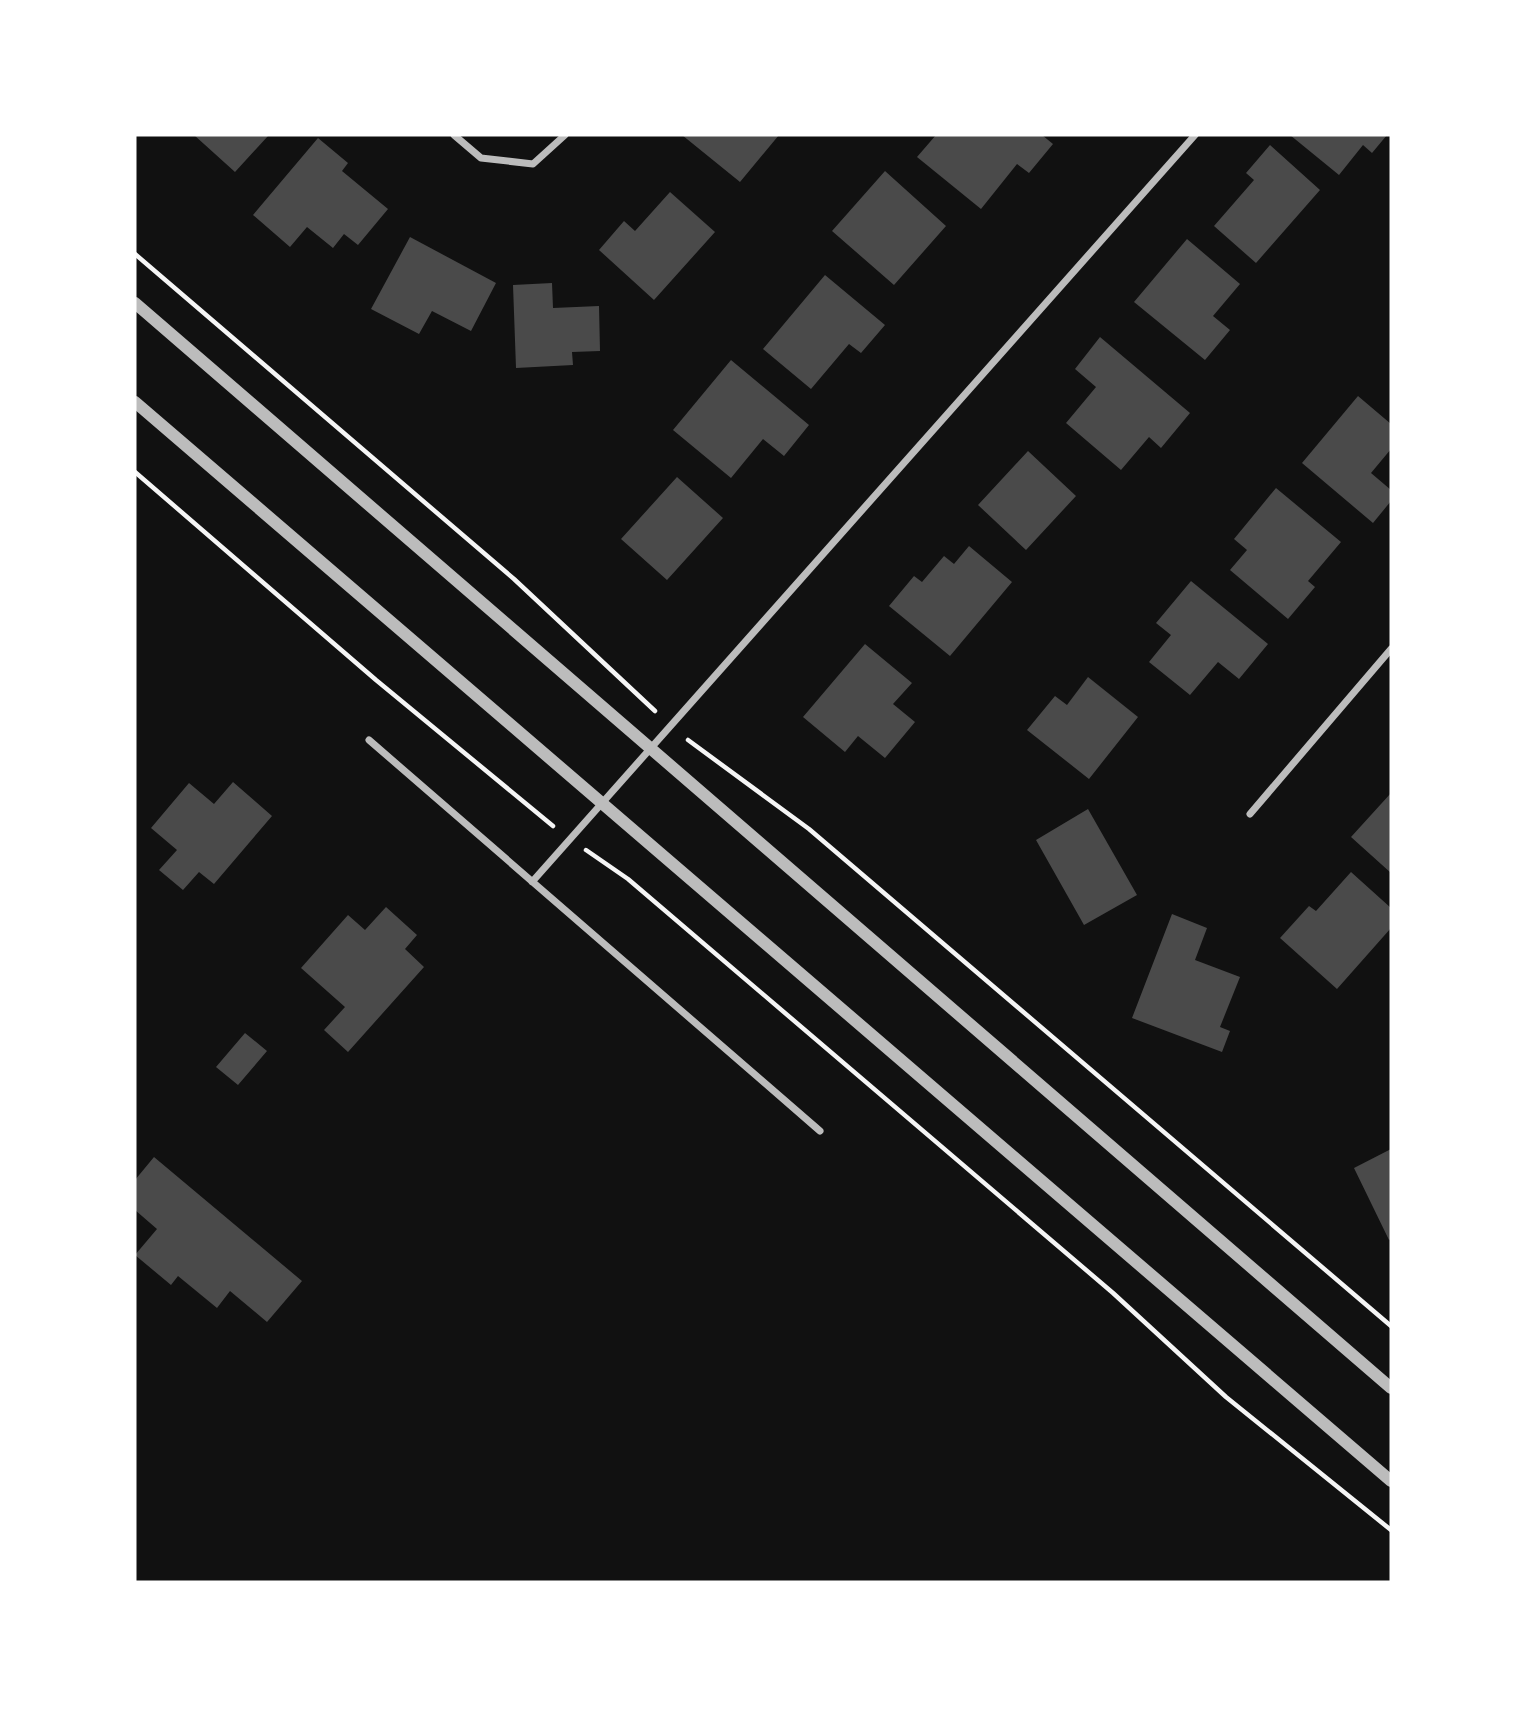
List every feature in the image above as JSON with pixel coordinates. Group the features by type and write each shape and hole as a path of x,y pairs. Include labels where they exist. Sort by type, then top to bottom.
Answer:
{"street":[{"path":"454,135 481,158 533,164 565,135"},
{"path":"532,882 1195,135"},
{"path":"135,303 1391,1388"},
{"path":"135,402 1391,1481"},
{"path":"1250,814 1391,649"},
{"path":"369,740 820,1131"}],"path":[{"path":"135,254 514,579 670,725 726,771 808,829 1391,1326"},
{"path":"135,472 376,680 569,839 628,879 1113,1293 1226,1396 1391,1530"}],"building":[{"path":"194,135 267,135 268,136 235,172"},
{"path":"682,135 779,135 740,182"},
{"path":"936,135 1042,135 1053,144 1029,173 1017,164 981,209 917,157"},
{"path":"1290,135 1387,135 1372,153 1363,145 1339,175"},
{"path":"318,138 348,163 342,171 388,209 358,245 344,234 333,248 307,227 290,247 253,215"},
{"path":"1270,145 1320,190 1256,263 1214,226 1254,180 1246,173"},
{"path":"885,171 946,226 894,285 832,231"},
{"path":"670,192 715,232 654,300 599,250 624,221 635,231"},
{"path":"410,237 496,283 471,331 432,311 419,334 371,309"},
{"path":"1187,239 1240,284 1213,316 1230,330 1205,360 1134,302"},
{"path":"825,275 885,325 861,353 849,344 811,389 763,349"},
{"path":"552,283 553,308 599,306 600,351 572,352 573,365 516,368 513,285"},
{"path":"1100,337 1190,413 1161,448 1149,437 1121,470 1066,423 1096,387 1075,369"},
{"path":"731,360 809,425 784,456 763,439 731,478 673,430"},
{"path":"1358,396 1391,424 1391,449 1371,473 1391,490 1391,501 1373,523 1302,463"},
{"path":"1028,451 1076,496 1026,550 978,505"},
{"path":"677,477 723,518 667,580 621,539"},
{"path":"1276,488 1341,542 1308,581 1315,587 1288,619 1230,570 1247,550 1234,539"},
{"path":"969,546 1012,582 950,656 889,606 914,576 922,582 944,556 954,564"},
{"path":"1191,581 1268,644 1239,679 1218,662 1190,695 1149,662 1171,635 1156,623"},
{"path":"865,644 912,683 893,704 915,722 885,758 858,736 845,752 803,717"},
{"path":"1088,677 1138,717 1089,779 1027,730 1055,696 1067,705"},
{"path":"233,782 272,816 214,884 199,872 183,890 159,870 177,850 151,828 189,783 214,804"},
{"path":"1391,793 1391,873 1351,837"},
{"path":"1088,809 1137,895 1084,925 1036,840"},
{"path":"1351,872 1391,908 1391,928 1337,989 1280,938 1309,906 1316,911"},
{"path":"386,907 417,935 405,949 424,967 348,1052 324,1030 345,1007 301,968 348,915 365,930"},
{"path":"1172,914 1207,928 1195,960 1240,977 1220,1027 1230,1031 1222,1052 1132,1018"},
{"path":"245,1033 267,1051 238,1085 216,1067"},
{"path":"1391,1149 1391,1239 1389,1240 1354,1168"},
{"path":"154,1157 302,1281 267,1322 230,1291 217,1308 178,1276 171,1285 135,1255 157,1229 135,1210 135,1180"}]}
